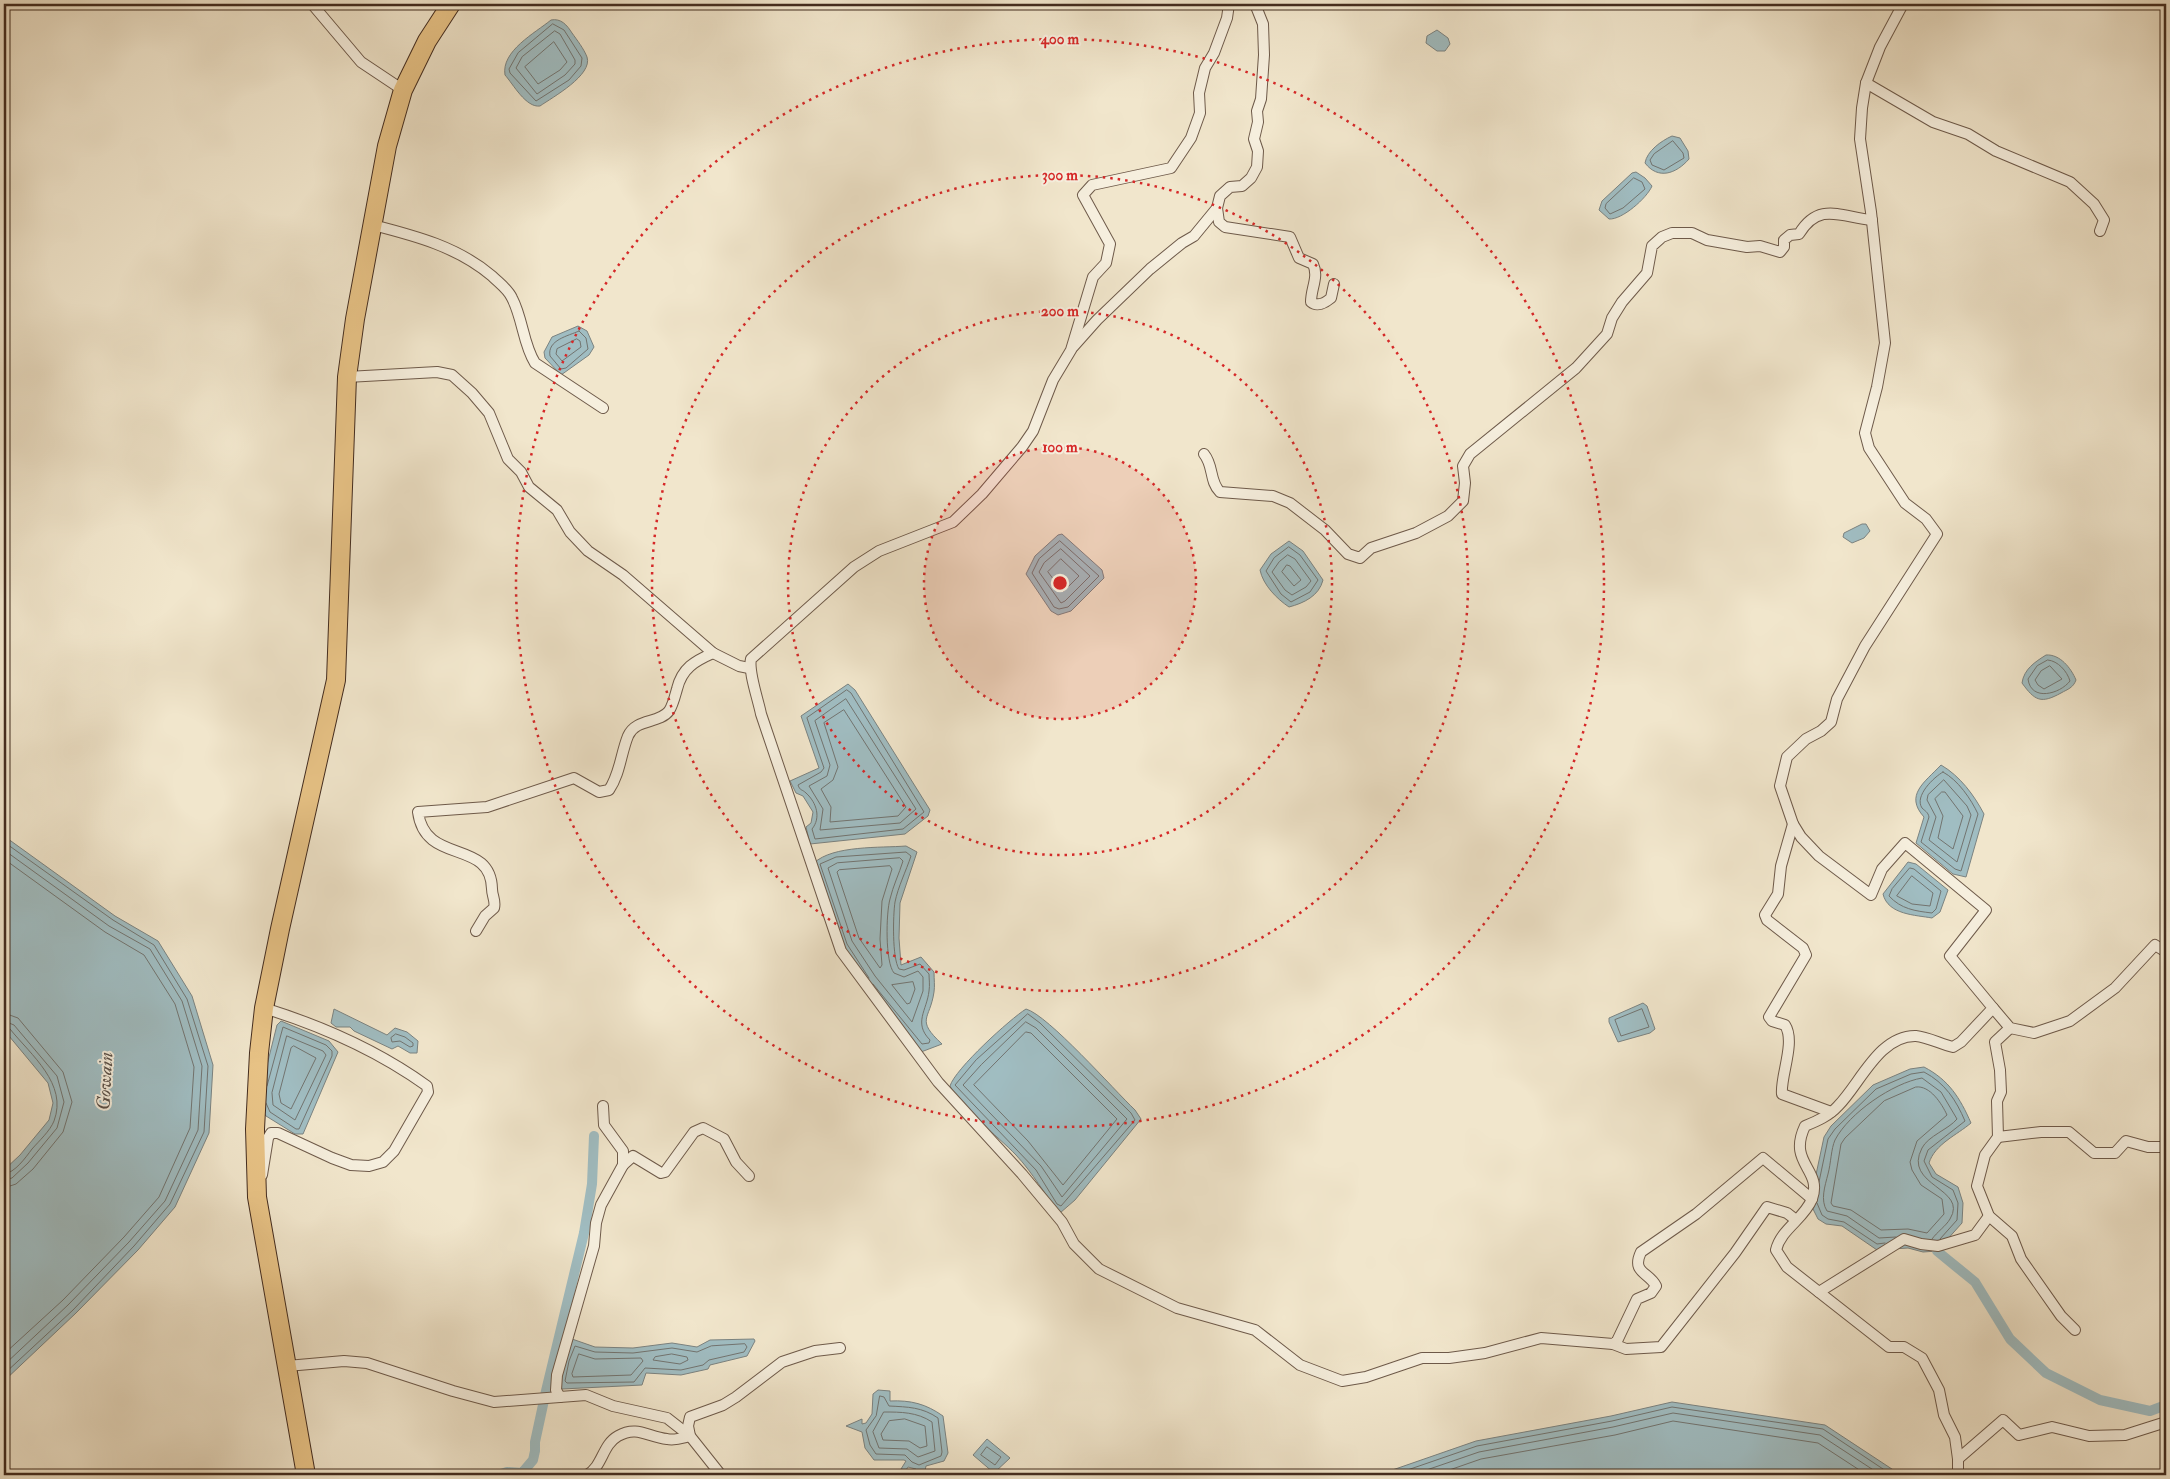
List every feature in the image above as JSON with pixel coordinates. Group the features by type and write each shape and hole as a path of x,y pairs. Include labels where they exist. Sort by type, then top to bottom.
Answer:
{"highway":[{"path":"306,1475 257,1197 255,1129 264,1008 336,680 348,377 355,319 387,146 403,90 427,41 451,4"}],"street":[{"path":"312,4 361,62 403,90"},
{"path":"1071,350 1093,277 1106,264 1110,244 1083,195 1092,185 1171,168 1190,138 1200,113 1199,93 1205,68 1214,52 1227,18 1229,4"},
{"path":"1255,4 1263,24 1264,55 1261,99 1257,111 1258,122 1254,139 1258,151 1257,167 1251,178 1242,186 1230,187 1220,196 1216,208 1194,236 1182,243 1150,269 1097,320 1071,350 1053,380 1033,431 1022,447 982,494 953,522 879,551 854,568 751,658 749,668 755,684 761,714 841,951 938,1082 1022,1174 1062,1222 1074,1244 1099,1269 1176,1308 1255,1330 1300,1365 1342,1381 1366,1377 1422,1358 1450,1358 1485,1354 1542,1338 1613,1344 1626,1350 1661,1347 1735,1254 1767,1207 1787,1213 1796,1220"},
{"path":"1903,4 1880,46 1866,83 1860,140 1872,220 1885,344 1877,387 1864,433 1869,448 1905,502 1926,519 1936,534 1865,646 1837,699 1830,722 1821,732 1806,739 1787,756 1780,786 1793,824 1801,837 1819,856 1871,895 1882,869 1905,843 1986,910 1950,956 2010,1028 2034,1033 2070,1021 2115,988 2155,945 2163,950 2166,946"},
{"path":"1866,83 1933,122 1968,134 1996,151 2070,182 2101,212 2104,220 2100,231"},
{"path":"1216,208 1219,222 1225,227 1290,237 1299,258 1313,264 1316,270 1311,296 1313,304 1321,304 1331,298 1334,284"},
{"path":"1204,454 1211,462 1213,481 1220,492 1273,496 1290,503 1325,530 1348,554 1360,558 1371,548 1416,533 1448,516 1463,501 1465,484 1463,466 1470,454 1576,368 1607,334 1612,318 1622,302 1647,272 1652,246 1662,237 1672,233 1692,233 1707,240 1747,247 1760,246 1780,252 1784,247 1784,240 1790,235 1800,234 1808,220 1820,214 1831,212 1872,220"},
{"path":"373,225 424,238 468,258 480,266 504,287 512,297 521,321 529,353 535,363 603,408"},
{"path":"348,377 437,372 452,375 472,393 489,413 508,459 521,472 529,487 557,510 570,532 588,551 622,575 713,653 738,666 749,668"},
{"path":"476,931 485,916 494,908 492,875 479,861 442,847 428,837 420,827 418,812 444,812 487,807 574,778 599,792 609,790 628,735 643,722 662,718 670,710 679,681 685,669 694,662 713,653"},
{"path":"1793,824 1781,866 1778,894 1765,915 1767,920 1803,948 1806,955 1769,1017 1772,1021 1785,1025 1788,1031 1788,1058 1782,1094 1831,1112"},
{"path":"257,1197 268,1138 272,1132 307,1145 345,1163 369,1166 383,1162 394,1151 428,1092 426,1086 404,1070 359,1044 264,1008"},
{"path":"1958,1475 1955,1437 1944,1414 1939,1390 1922,1358 1904,1347 1889,1347 1787,1267 1776,1250 1778,1240 1812,1199 1812,1176 1800,1156 1799,1139 1805,1126 1838,1107 1870,1063 1893,1041 1916,1036 1953,1047 1961,1042 1993,1008"},
{"path":"2010,1028 1996,1042 2001,1084 2001,1092 1997,1101 1998,1137 1985,1155 1977,1186 1989,1216 2012,1236 2021,1258 2061,1316 2075,1330"},
{"path":"603,1106 604,1124 623,1151 623,1165"},
{"path":"560,1397 556,1390 560,1361 594,1246 596,1223 602,1205 623,1165 633,1156 661,1173 665,1172 694,1132 703,1128 724,1139 736,1162 750,1176"},
{"path":"1998,1137 2041,1132 2069,1132 2094,1153 2114,1153 2126,1141 2148,1147 2166,1147"},
{"path":"1613,1344 1617,1341 1637,1299 1651,1293 1656,1286 1645,1277 1639,1267 1638,1259 1641,1252 1696,1214 1763,1158 1812,1199"},
{"path":"1820,1292 1853,1273 1875,1256 1904,1239 1938,1246 1975,1235 1989,1216"},
{"path":"690,1436 688,1426 690,1417 723,1405 782,1362 815,1351 840,1348"},
{"path":"287,1366 344,1361 368,1363 494,1402 586,1395 612,1406 666,1418 690,1436 722,1475"},
{"path":"1958,1459 2002,1420 2019,1435 2052,1427 2089,1436 2125,1435 2166,1422"},
{"path":"587,1475 596,1467 610,1442 628,1431 640,1430 666,1440 690,1436"}],"water":[{"path":"551,20 561,21 568,27 584,51 587,57 587,64 584,71 571,85 540,106 535,106 525,99 505,75 505,66 508,58 520,43"},
{"path":"1437,30 1448,38 1450,44 1445,51 1437,51 1426,43 1427,36"},
{"path":"1672,136 1680,138 1688,151 1689,159 1673,171 1667,173 1656,172 1645,163 1646,159 1655,147"},
{"path":"1636,172 1652,186 1640,202 1627,212 1609,219 1599,210 1602,201 1632,173"},
{"path":"578,326 587,331 594,347 589,355 561,375 545,358 544,352 552,337"},
{"path":"1862,524 1866,524 1870,531 1864,538 1852,543 1843,537 1844,533"},
{"path":"1062,534 1102,570 1104,578 1071,611 1058,615 1051,611 1026,574 1035,556 1058,535"},
{"path":"1289,541 1303,551 1323,580 1314,595 1289,607 1271,591 1264,581 1260,570 1271,554"},
{"path":"2046,655 2060,659 2076,680 2068,689 2048,699 2039,699 2031,694 2022,683 2025,674 2034,663"},
{"path":"848,684 855,690 930,810 928,816 905,834 810,844 806,827 811,823 813,812 803,796 796,793 790,781 819,768 801,716"},
{"path":"1941,765 1966,786 1984,814 1966,877 1953,874 1916,843 1924,817 1918,809 1916,795 1923,783"},
{"name":"Gowain","path":"4,836 115,916 158,941 192,996 213,1065 209,1133 175,1207 138,1250 76,1313 4,1381 4,1170 20,1155 49,1120 53,1103 48,1083 4,1030"},
{"path":"906,846 917,852 900,903 899,938 901,965 921,957 934,972 934,992 926,1019 929,1029 942,1044 921,1052 842,946 814,863 822,857 845,850"},
{"path":"1908,862 1916,864 1948,890 1940,912 1932,918 1911,915 1896,910 1886,901 1883,894"},
{"path":"1643,1003 1647,1006 1655,1029 1650,1033 1618,1042 1609,1018"},
{"path":"334,1009 387,1035 395,1028 407,1032 418,1041 417,1053 410,1053 398,1046 392,1049 354,1031 350,1027 336,1027 331,1023"},
{"path":"1026,1009 1036,1014 1065,1038 1135,1110 1141,1119 1075,1200 1060,1213 1022,1162 962,1104 950,1086 954,1078 972,1057 996,1033"},
{"path":"281,1021 329,1041 338,1052 303,1134 295,1134 266,1116 262,1110 260,1093 277,1025"},
{"path":"1924,1067 1933,1072 1953,1090 1971,1123 1941,1145 1929,1163 1936,1174 1958,1187 1963,1203 1962,1223 1937,1251 1923,1252 1908,1248 1877,1250 1842,1226 1826,1224 1818,1219 1812,1207 1814,1184 1824,1137 1831,1126 1873,1085 1910,1069"},
{"path":"572,1339 595,1347 633,1348 672,1343 697,1347 710,1340 754,1339 755,1341 747,1356 710,1365 708,1369 681,1375 646,1373 642,1385 562,1389 560,1386 560,1375"},
{"path":"878,1390 890,1391 890,1401 905,1401 918,1404 930,1408 943,1416 948,1453 944,1461 926,1466 924,1475 916,1475 916,1469 908,1467 906,1470 901,1469 906,1461 904,1460 874,1460 865,1448 862,1432 846,1426 862,1419 862,1424 866,1423 872,1414 873,1394"},
{"path":"1672,1402 1825,1425 1901,1475 1378,1475 1476,1441 1611,1416"},
{"path":"987,1439 1010,1458 994,1473 973,1455"}],"waterway":[{"path":"498,1475 507,1472 522,1473 533,1460 546,1391 584,1233 592,1184 594,1136"},
{"path":"1937,1251 1975,1282 2010,1339 2046,1373 2100,1400 2150,1411 2166,1405"}]}
